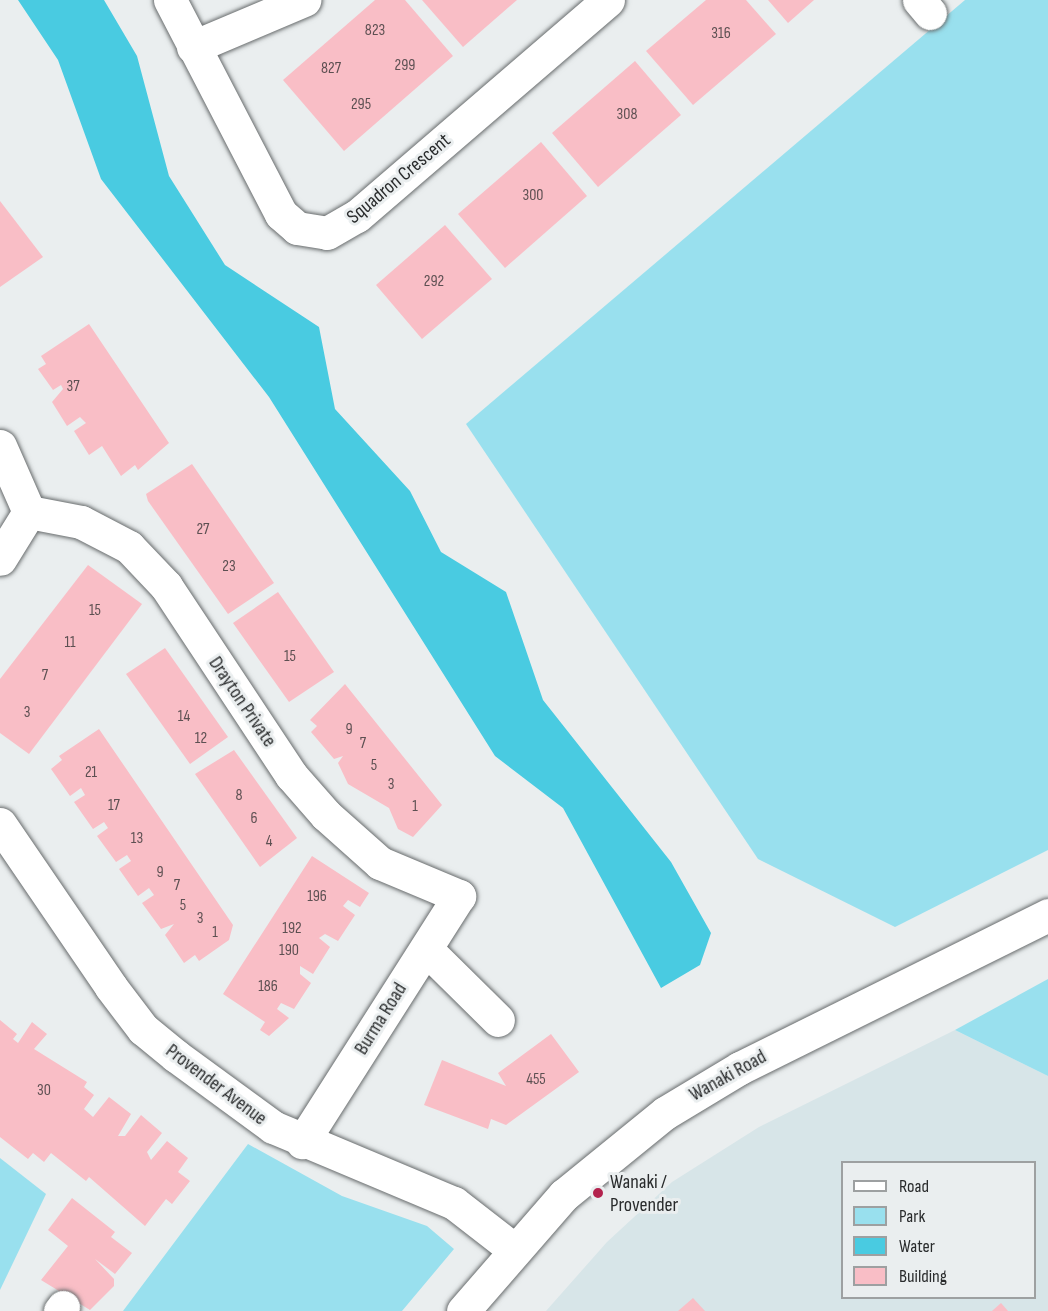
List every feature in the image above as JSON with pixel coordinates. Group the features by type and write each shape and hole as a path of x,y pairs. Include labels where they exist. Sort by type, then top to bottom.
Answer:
{"street":[{"name":"Squadron Crescent","path":"170,0 281,214 297,228 327,233 357,216 608,0"},
{"path":"193,47 304,0"},
{"path":"0,446 29,512 0,559"},
{"name":"Drayton Private","path":"29,512 81,522 129,547 166,586 291,775 320,809 380,863 459,896"},
{"name":"Provender Avenue","path":"0,824 143,1029 255,1114 302,1142 454,1203 513,1248"},
{"name":"Burma Road","path":"302,1142 459,896"},
{"name":"Wanaki Road","path":"463,1311 513,1248 609,1154 703,1088 1048,915"},
{"path":"426,949 498,1020"}],"shaded area":[{"path":"955,1030 1048,1076 1048,1311 546,1311 607,1242 672,1182 759,1127"}],"green space":[{"path":"965,0 1048,0 1048,850 895,927 758,859 466,424"},
{"path":"1048,979 1048,1076 955,1030"},
{"path":"248,1144 342,1196 427,1226 454,1249 402,1311 123,1311"},
{"path":"0,1158 46,1194 0,1290"}],"water":[{"path":"18,0 104,0 137,56 169,176 225,265 319,327 335,409 410,491 441,552 506,592 543,700 671,862 711,933 700,965 661,988 563,808 495,756 269,397 101,179 58,60"}],"building":[{"path":"375,0 405,0 453,56 344,151 283,80"},
{"path":"422,0 517,0 463,47"},
{"path":"706,0 746,0 776,34 693,105 646,51"},
{"path":"768,0 814,0 788,23"},
{"path":"635,61 681,115 598,187 552,133"},
{"path":"541,142 587,196 505,268 458,214"},
{"path":"0,201 43,257 0,287"},
{"path":"445,225 492,279 422,339 376,285"},
{"path":"89,324 169,443 138,470 135,465 121,476 102,446 89,455 74,431 86,423 80,417 67,426 52,402 63,389 61,385 53,390 38,369 46,364 41,356"},
{"path":"192,464 274,583 228,614 148,501 146,494"},
{"path":"88,565 142,604 29,754 0,733 0,679"},
{"path":"278,592 334,672 289,702 233,623"},
{"path":"165,648 228,737 190,764 126,674"},
{"path":"345,684 442,805 413,837 398,829 389,808 348,784 338,763 343,756 334,759 311,732 317,726 310,720"},
{"path":"99,729 233,925 229,940 199,961 195,955 184,963 165,935 174,924 161,929 142,903 154,895 149,888 138,896 119,869 131,861 127,855 116,862 97,836 108,828 104,822 93,829 74,802 85,795 81,788 70,796 51,769 62,760 59,756"},
{"path":"234,750 297,838 260,867 195,774"},
{"path":"312,856 369,893 360,907 348,900 343,906 355,915 338,941 325,934 319,938 330,947 313,974 300,966 300,974 311,983 294,1009 281,1003 277,1009 289,1018 269,1036 260,1030 265,1022 223,994"},
{"path":"0,1020 17,1034 13,1039 18,1043 32,1022 47,1034 34,1049 87,1082 84,1087 94,1095 84,1109 93,1117 109,1097 131,1114 118,1136 125,1136 141,1115 162,1133 147,1152 151,1160 167,1141 188,1158 178,1172 190,1181 172,1204 166,1199 145,1226 89,1177 86,1181 51,1153 44,1162 33,1153 28,1159 0,1137"},
{"path":"551,1034 579,1072 506,1125 491,1119 488,1129 424,1105 442,1060 506,1086 498,1073"},
{"path":"72,1198 115,1232 111,1237 132,1253 115,1274 95,1259 114,1279 114,1286 90,1310 41,1280 68,1246 48,1230"},
{"path":"693,1298 705,1311 678,1311"},
{"path":"1001,1303 1008,1311 992,1311"}],"place":[{"name":"Wanaki / Provender","path":"598,1193"}]}
